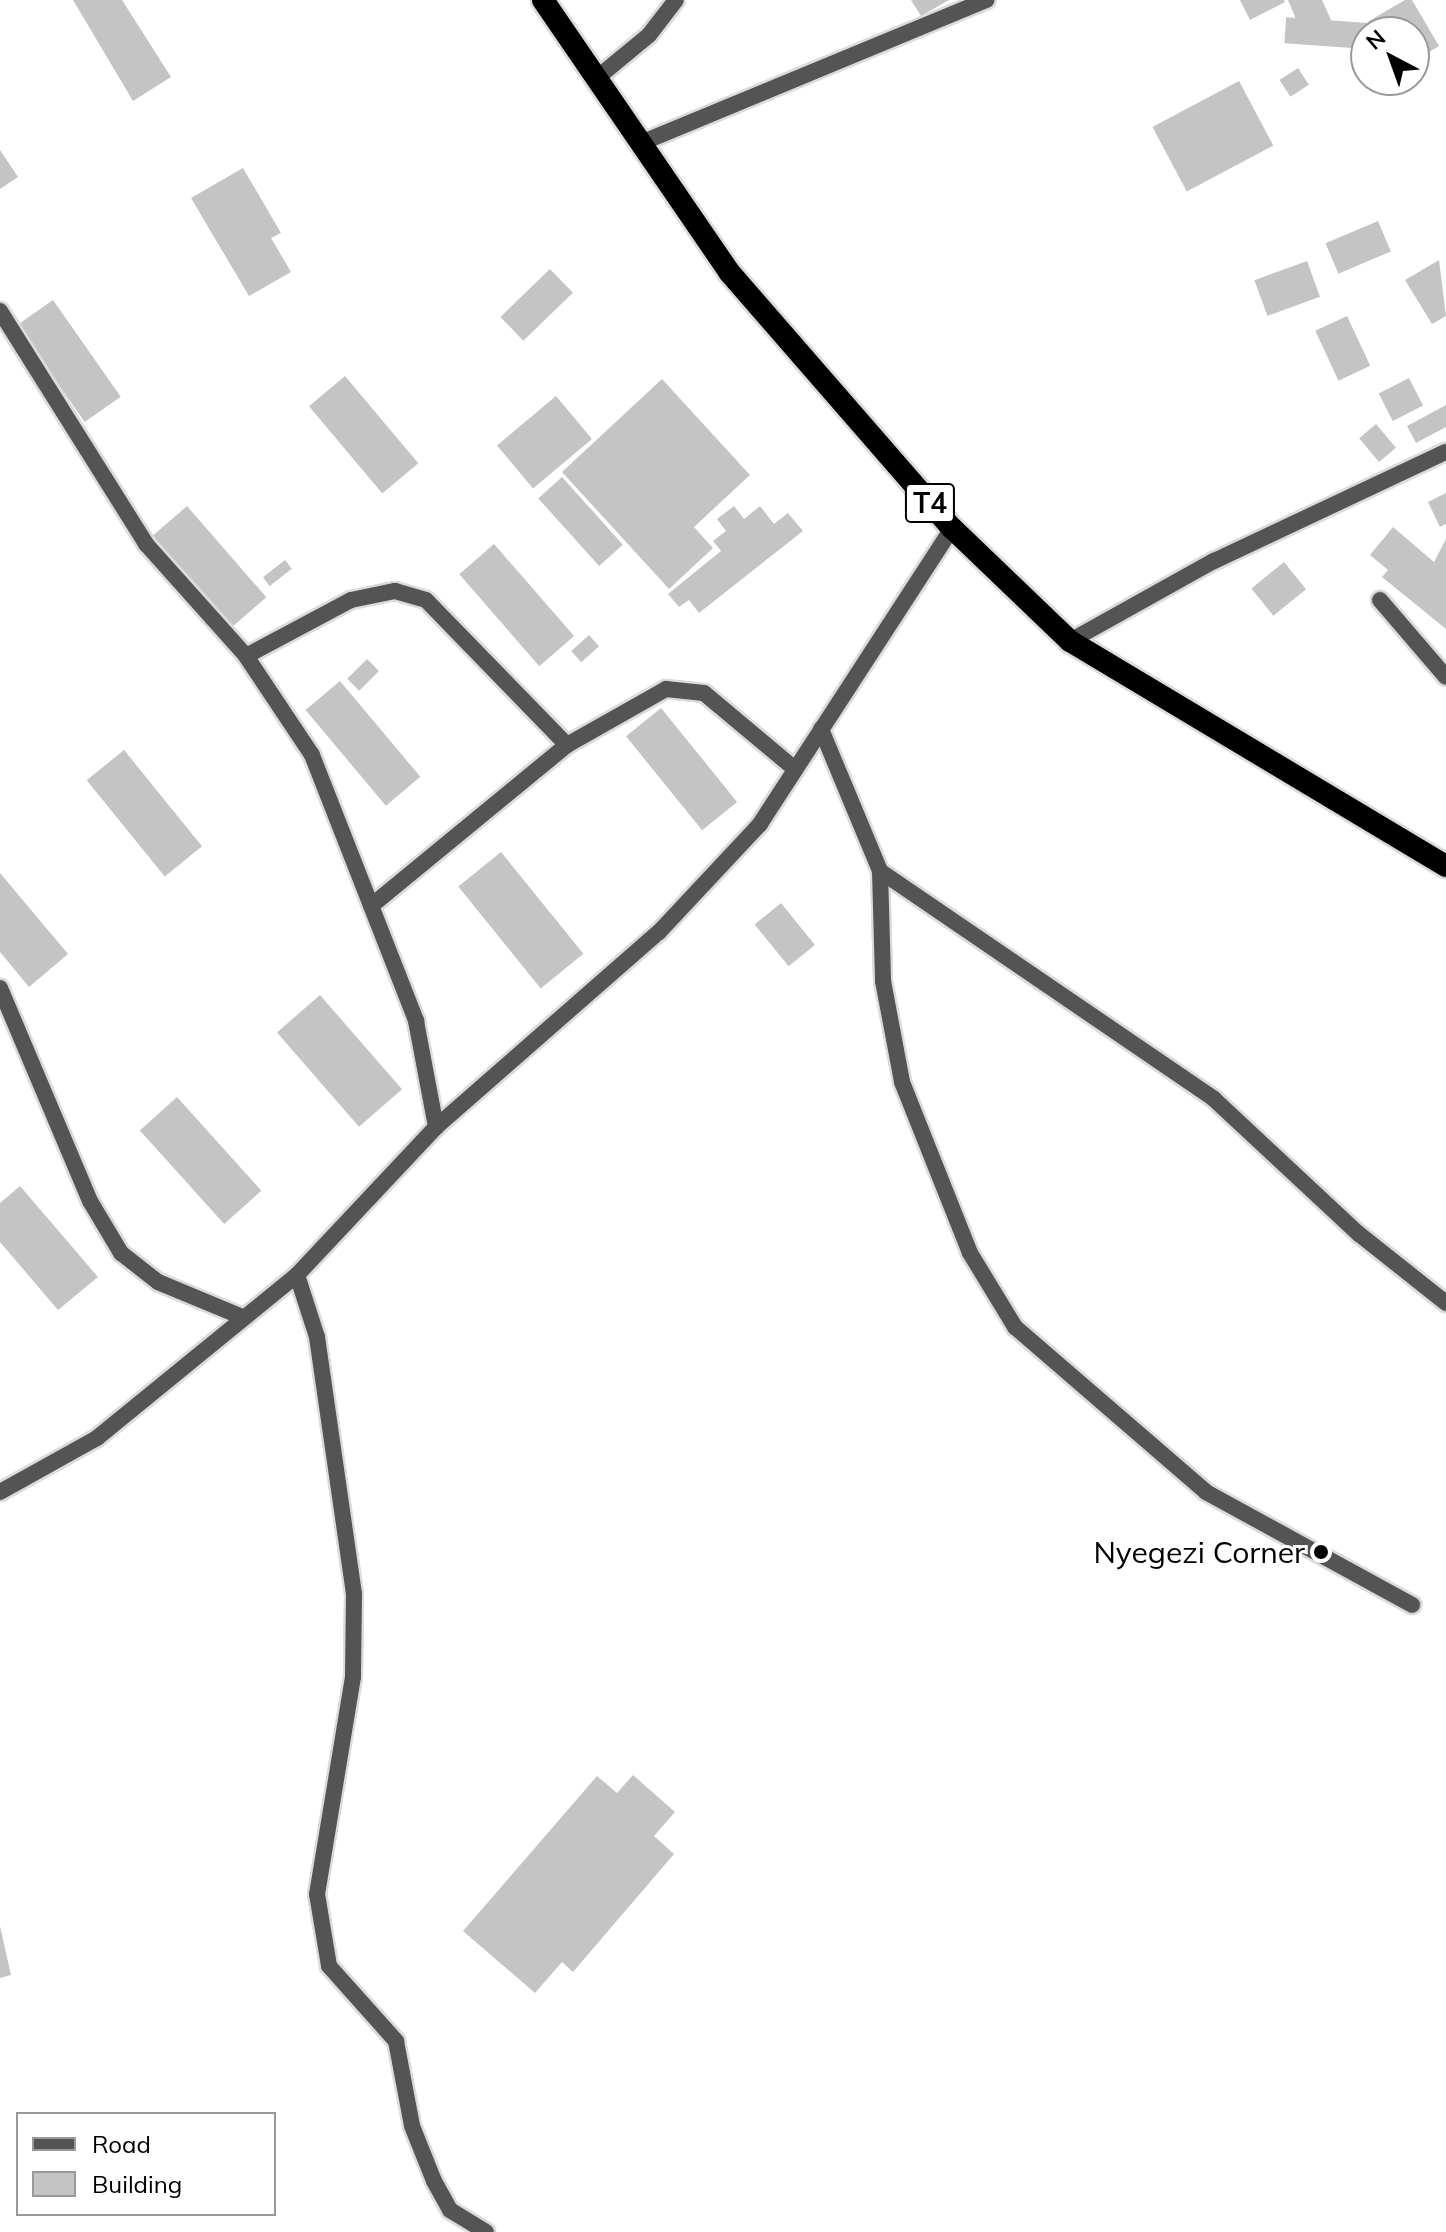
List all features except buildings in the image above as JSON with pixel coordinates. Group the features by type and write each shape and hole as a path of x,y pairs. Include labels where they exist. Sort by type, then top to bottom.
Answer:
{"highway":[{"name":"T4","path":"543,0 730,273 952,528 1070,641 1446,866"}],"street":[{"path":"597,78 649,35 676,0"},
{"path":"641,143 987,0"},
{"path":"0,311 146,544 246,656 312,755 416,1021 436,1127"},
{"path":"1070,641 1214,561 1446,452"},
{"path":"0,1492 97,1438 297,1275 436,1127 659,932 760,824 952,528"},
{"path":"246,656 351,600 395,591 426,600 567,745"},
{"path":"1380,600 1446,677"},
{"path":"371,906 567,745 666,689 704,693 795,769"},
{"path":"821,729 880,871 883,981 902,1082 970,1253 1015,1327 1206,1492 1412,1605"},
{"path":"880,871 1214,1099 1359,1234 1446,1303"},
{"path":"0,988 90,1201 121,1253 158,1282 242,1317"},
{"path":"297,1275 317,1337 354,1594 353,1677 317,1894 329,1966 396,2041 412,2126 434,2181 450,2210 486,2232"}],"place":[{"name":"Nyegezi Corner","path":"1321,1552"}]}
